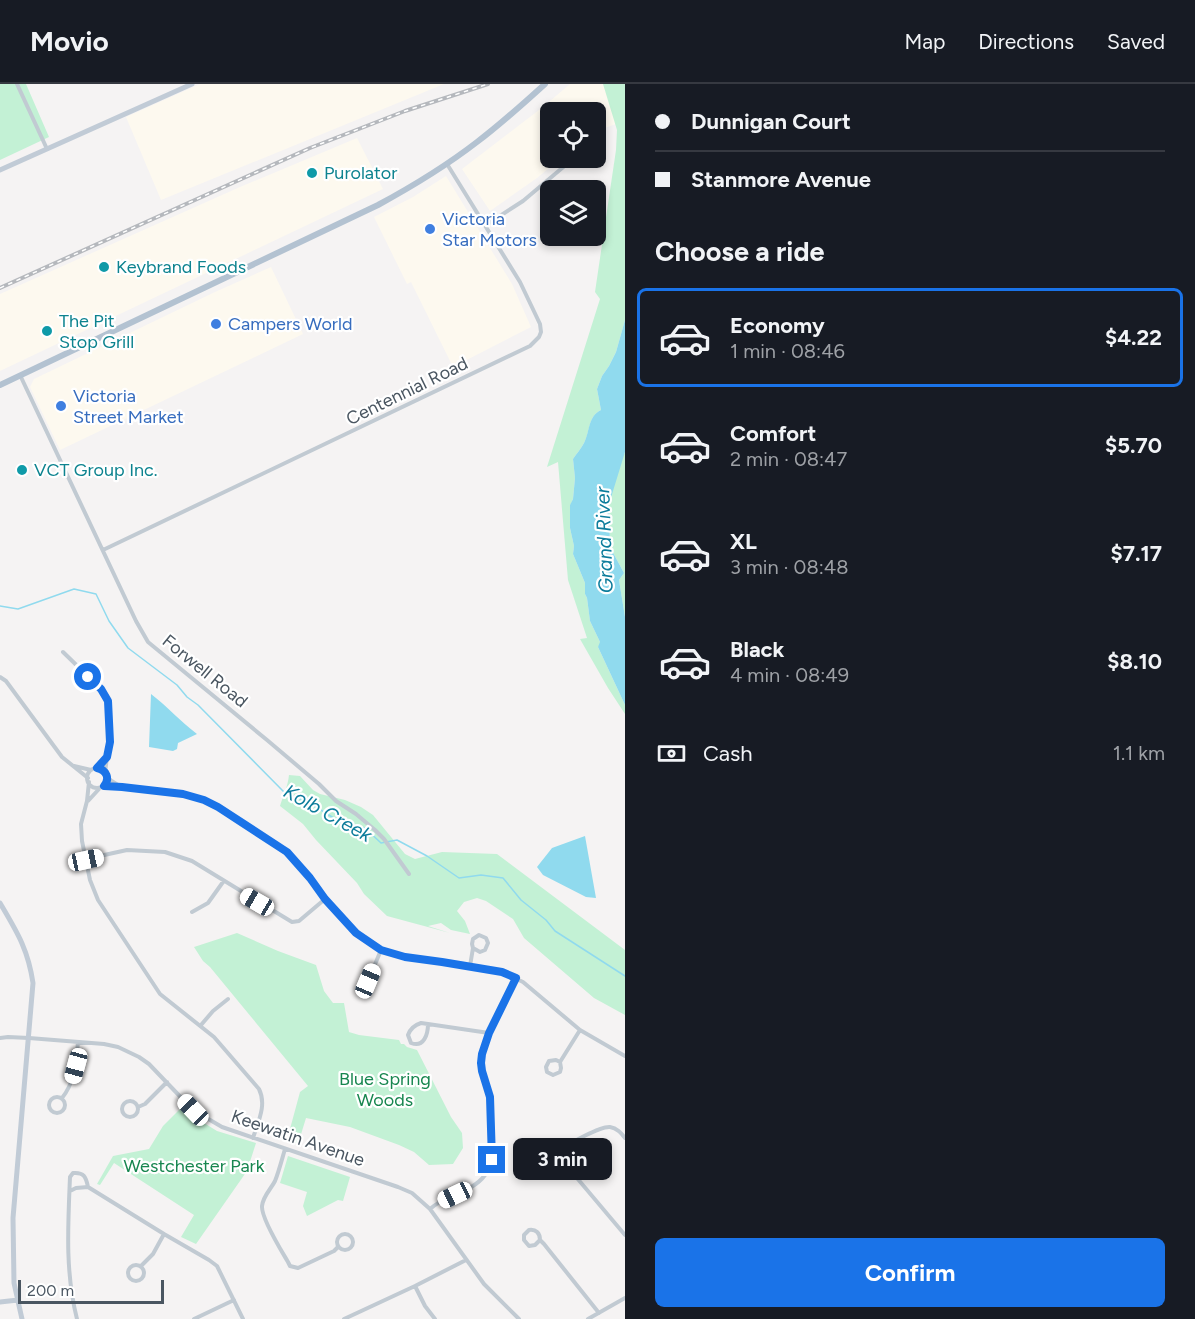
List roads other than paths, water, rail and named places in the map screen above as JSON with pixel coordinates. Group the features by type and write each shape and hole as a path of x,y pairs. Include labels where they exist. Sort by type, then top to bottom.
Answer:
{"main road":[{"path":"0,170 192,84"},
{"path":"0,385 378,205 418,183 492,130 545,84"},
{"path":"0,903 25,949 33,983 13,1218 14,1283 22,1319"},
{"path":"0,1302 18,1300"}],"street":[{"path":"17,84 47,149"},
{"name":"Centennial Road","path":"103,550 530,346 539,337 540,324 520,282 447,164"},
{"path":"486,225 522,201 562,168"},
{"name":"Forwell Road","path":"20,375 148,642 267,740 336,801 356,814 384,839 409,874"},
{"path":"63,652 101,689 108,701 110,742 106,782 87,801"},
{"path":"0,677 6,681 62,757 93,787 122,787 183,794 218,807 287,852 356,933 381,950 405,957 502,972 516,978 530,987 580,1030 625,1056"},
{"path":"73,766 91,770 97,768 107,757"},
{"path":"97,768 122,787"},
{"path":"91,770 81,824 90,880 98,900 160,994 201,1025 222,1045 259,1089 262,1095 262,1107 253,1138"},
{"path":"86,860 128,850 165,852 192,861 291,922 299,921 325,899"},
{"path":"192,912 208,903 223,882"},
{"path":"470,966 472,941 479,935 486,938 488,946 485,950 480,952 473,948"},
{"path":"368,981 381,950"},
{"path":"430,1209 436,1203 474,1186 490,1167 492,1154 490,1097 481,1063 489,1033 516,978"},
{"path":"201,1025 228,999"},
{"path":"428,1024 428,1031 420,1044 411,1042 408,1035 410,1030 421,1023 428,1024 489,1033"},
{"path":"560,1062 549,1061 546,1065 547,1072 553,1075 558,1074 561,1069 560,1062 580,1030"},
{"name":"Keewatin Avenue","path":"0,1038 29,1038 118,1047 149,1064 193,1110 222,1127 412,1193 430,1209 484,1284 519,1319"},
{"path":"62,1098 69,1090 76,1066 78,1042"},
{"path":"138,1107 145,1104 166,1082"},
{"path":"55,1097 62,1098 66,1104 64,1109 58,1113 52,1112 49,1106 50,1101 55,1097"},
{"path":"128,1101 134,1102 138,1107 138,1113 134,1117 126,1116 122,1112 123,1106 128,1101"},
{"path":"625,1138 618,1130 604,1127 567,1145 563,1151 563,1157 566,1165 625,1235"},
{"path":"285,1149 274,1182 264,1198 262,1211 290,1266 298,1268 338,1247"},
{"path":"77,1319 69,1278 67,1236 69,1177 73,1173 84,1175 88,1187"},
{"path":"69,1191 88,1187 210,1260 217,1266 243,1319"},
{"path":"540,1240 535,1245 529,1245 524,1240 524,1234 529,1230 535,1230 539,1234 540,1240 599,1313"},
{"path":"141,1266 153,1254 164,1234"},
{"path":"344,1234 352,1238 353,1245 349,1250 343,1251 338,1247 339,1236 344,1234"},
{"path":"344,1319 466,1260"},
{"path":"134,1265 141,1266 144,1277 139,1281 131,1280 128,1274 129,1269 134,1265"},
{"path":"415,1286 425,1306 435,1319"},
{"path":"588,1319 625,1298"},
{"path":"194,1319 234,1300"}],"water":[{"name":"Grand River","path":"625,320 625,452 609,504 610,547 624,573 619,580 625,617 625,705 598,647 600,642 590,621 585,583 573,554 570,505 573,499 575,478 573,459 584,443 594,416 601,410 597,389 616,352"},
{"path":"151,694 197,734 178,743 177,749 173,751 149,747"},
{"path":"585,836 596,898 586,897 543,875 537,867 552,848"}],"waterway":[{"name":"Kolb Creek","path":"0,606 18,609 74,589 96,594 109,621 128,648 177,685 284,792 308,802 340,822 365,828 381,843 397,840 427,856 459,878 481,875 503,878 521,900 546,920 555,931 625,976"}],"railway":[{"path":"0,288 310,148 405,111 488,84"}],"place":[{"name":"Purolator","path":"312,173"},
{"name":"Victoria Star Motors","path":"430,229"},
{"name":"Keybrand Foods","path":"104,267"},
{"name":"Campers World","path":"216,324"},
{"name":"The Pit Stop Grill","path":"47,331"},
{"name":"Victoria Street Market","path":"61,406"},
{"name":"VCT Group Inc.","path":"22,470"}],"park label":[{"name":"Blue Spring Woods","path":"385,1089"},
{"name":"Westchester Park","path":"194,1166"}]}
